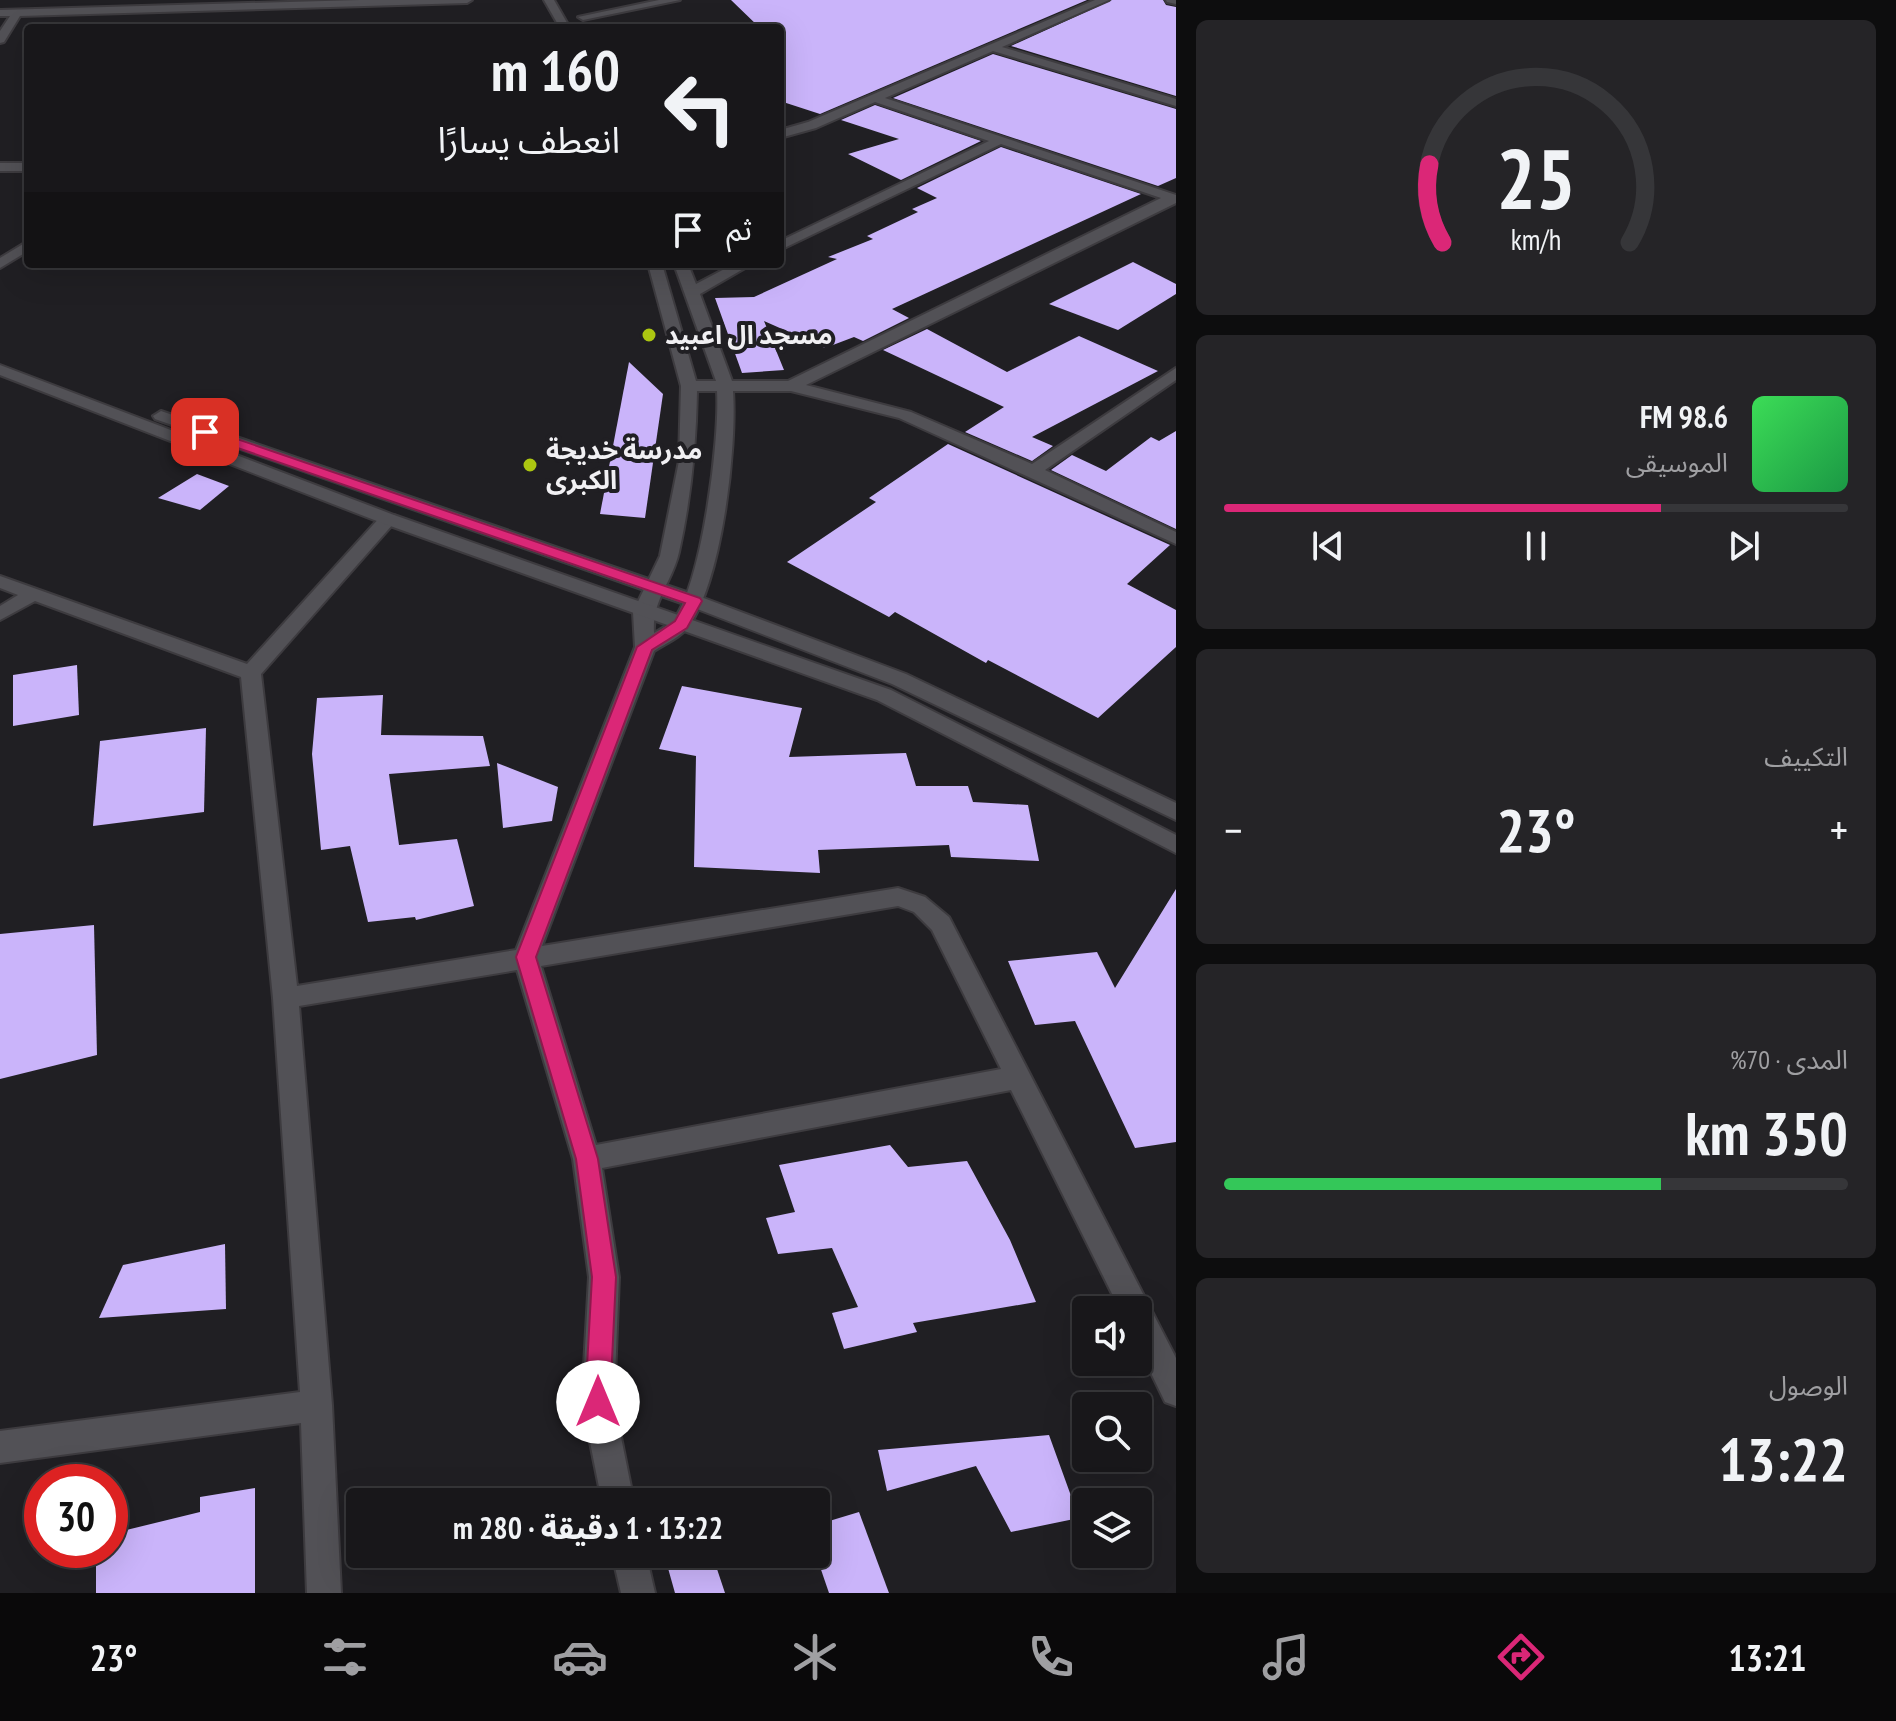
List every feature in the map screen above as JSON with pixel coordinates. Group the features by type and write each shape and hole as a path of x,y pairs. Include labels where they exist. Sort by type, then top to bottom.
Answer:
{"street":[{"path":"0,13 206,13 342,2 467,0"},
{"path":"549,0 563,24"},
{"path":"586,24 580,12 675,0"},
{"path":"784,123 804,118 980,41 1093,0"},
{"path":"784,133 812,125 1104,0"},
{"path":"0,40 17,12"},
{"path":"993,48 1176,103"},
{"path":"874,98 1174,199"},
{"path":"784,244 1000,140"},
{"path":"0,167 24,167"},
{"path":"791,386 1174,199"},
{"path":"0,264 24,248"},
{"path":"615,1488 598,1402 604,1277 587,1159 526,957 645,647 643,612 669,556 687,461 689,386 656,268"},
{"path":"645,647 681,624 694,601 703,577 722,467 725,386 683,268"},
{"path":"692,292 737,268"},
{"path":"0,355 159,416 694,601 899,679 1176,812"},
{"path":"0,370 388,519 884,695 1176,845"},
{"path":"1033,471 1176,373"},
{"path":"689,386 791,386 905,415 1176,539"},
{"path":"324,1593 316,1405 286,998 251,673 388,519"},
{"path":"0,582 251,673"},
{"path":"0,614 31,595"},
{"path":"286,998 898,897 913,900 925,905 941,924 1129,1296"},
{"path":"587,1159 1019,1077"},
{"path":"1152,1341 1175,1386"},
{"path":"0,1447 316,1405"},
{"path":"632,1568 638,1593"}],"building":[{"path":"731,0 1087,0 820,114 784,102 784,24 756,24"},
{"path":"1112,0 1163,0 1166,5 1176,7 1176,96 1011,46"},
{"path":"993,54 1176,109 1176,178 1158,186 893,98"},
{"path":"875,105 981,141 901,180 848,154 899,139 841,120"},
{"path":"1001,147 1141,194 892,309 909,318 863,341 854,337 825,348 764,321 784,370 742,373 715,298 754,297 837,259 828,257 873,239 867,236 918,212 912,209 937,198 917,188"},
{"path":"1133,262 1176,284 1176,294 1118,330 1049,304"},
{"path":"927,329 1007,372 1079,336 1158,371 1032,437 1053,446 1032,461 965,432 1004,407 883,350"},
{"path":"629,362 663,394 645,518 600,514"},
{"path":"1176,431 1176,529 1051,470 1072,455 1106,471 1151,437 1159,441"},
{"path":"948,444 1170,545 1127,584 1176,610 1176,647 1098,718 988,660 986,663 895,612 889,617 787,562 876,502 869,498"},
{"path":"197,474 229,486 200,510 158,498"},
{"path":"77,665 79,715 13,726 13,675"},
{"path":"682,686 802,708 789,757 906,753 916,786 968,786 973,802 1028,805 1039,861 951,857 949,845 818,850 820,873 694,867 696,756 659,749"},
{"path":"383,695 381,735 483,736 490,766 389,774 399,845 457,839 474,906 416,920 415,917 368,922 350,846 321,850 312,754 317,698"},
{"path":"206,728 204,812 93,826 100,741"},
{"path":"497,763 558,787 552,821 503,828"},
{"path":"1176,889 1176,1142 1135,1148 1075,1021 1035,1025 1008,961 1097,952 1115,988"},
{"path":"94,925 97,1055 0,1079 0,934"},
{"path":"890,1145 908,1167 967,1161 1010,1240 1036,1302 913,1323 917,1332 844,1349 832,1313 858,1307 832,1248 778,1254 766,1218 795,1212 779,1165"},
{"path":"225,1244 226,1309 99,1318 123,1265"},
{"path":"1049,1435 1072,1499 1072,1519 1011,1532 976,1466 887,1491 878,1450"},
{"path":"255,1488 255,1593 96,1593 96,1568 128,1568 128,1530 200,1512 200,1497"},
{"path":"859,1512 889,1593 829,1593 820,1568 830,1568 830,1521"},
{"path":"668,1568 717,1568 725,1593 675,1593"}],"place":[{"name":"مسجد ال اعبيد","path":"649,335"},
{"name":"مدرسة خديجة الكبرى","path":"530,465"}],"route":[{"path":"205,432 694,601 681,624 645,647 526,957 587,1159 604,1277 597,1367 598,1402"}]}
